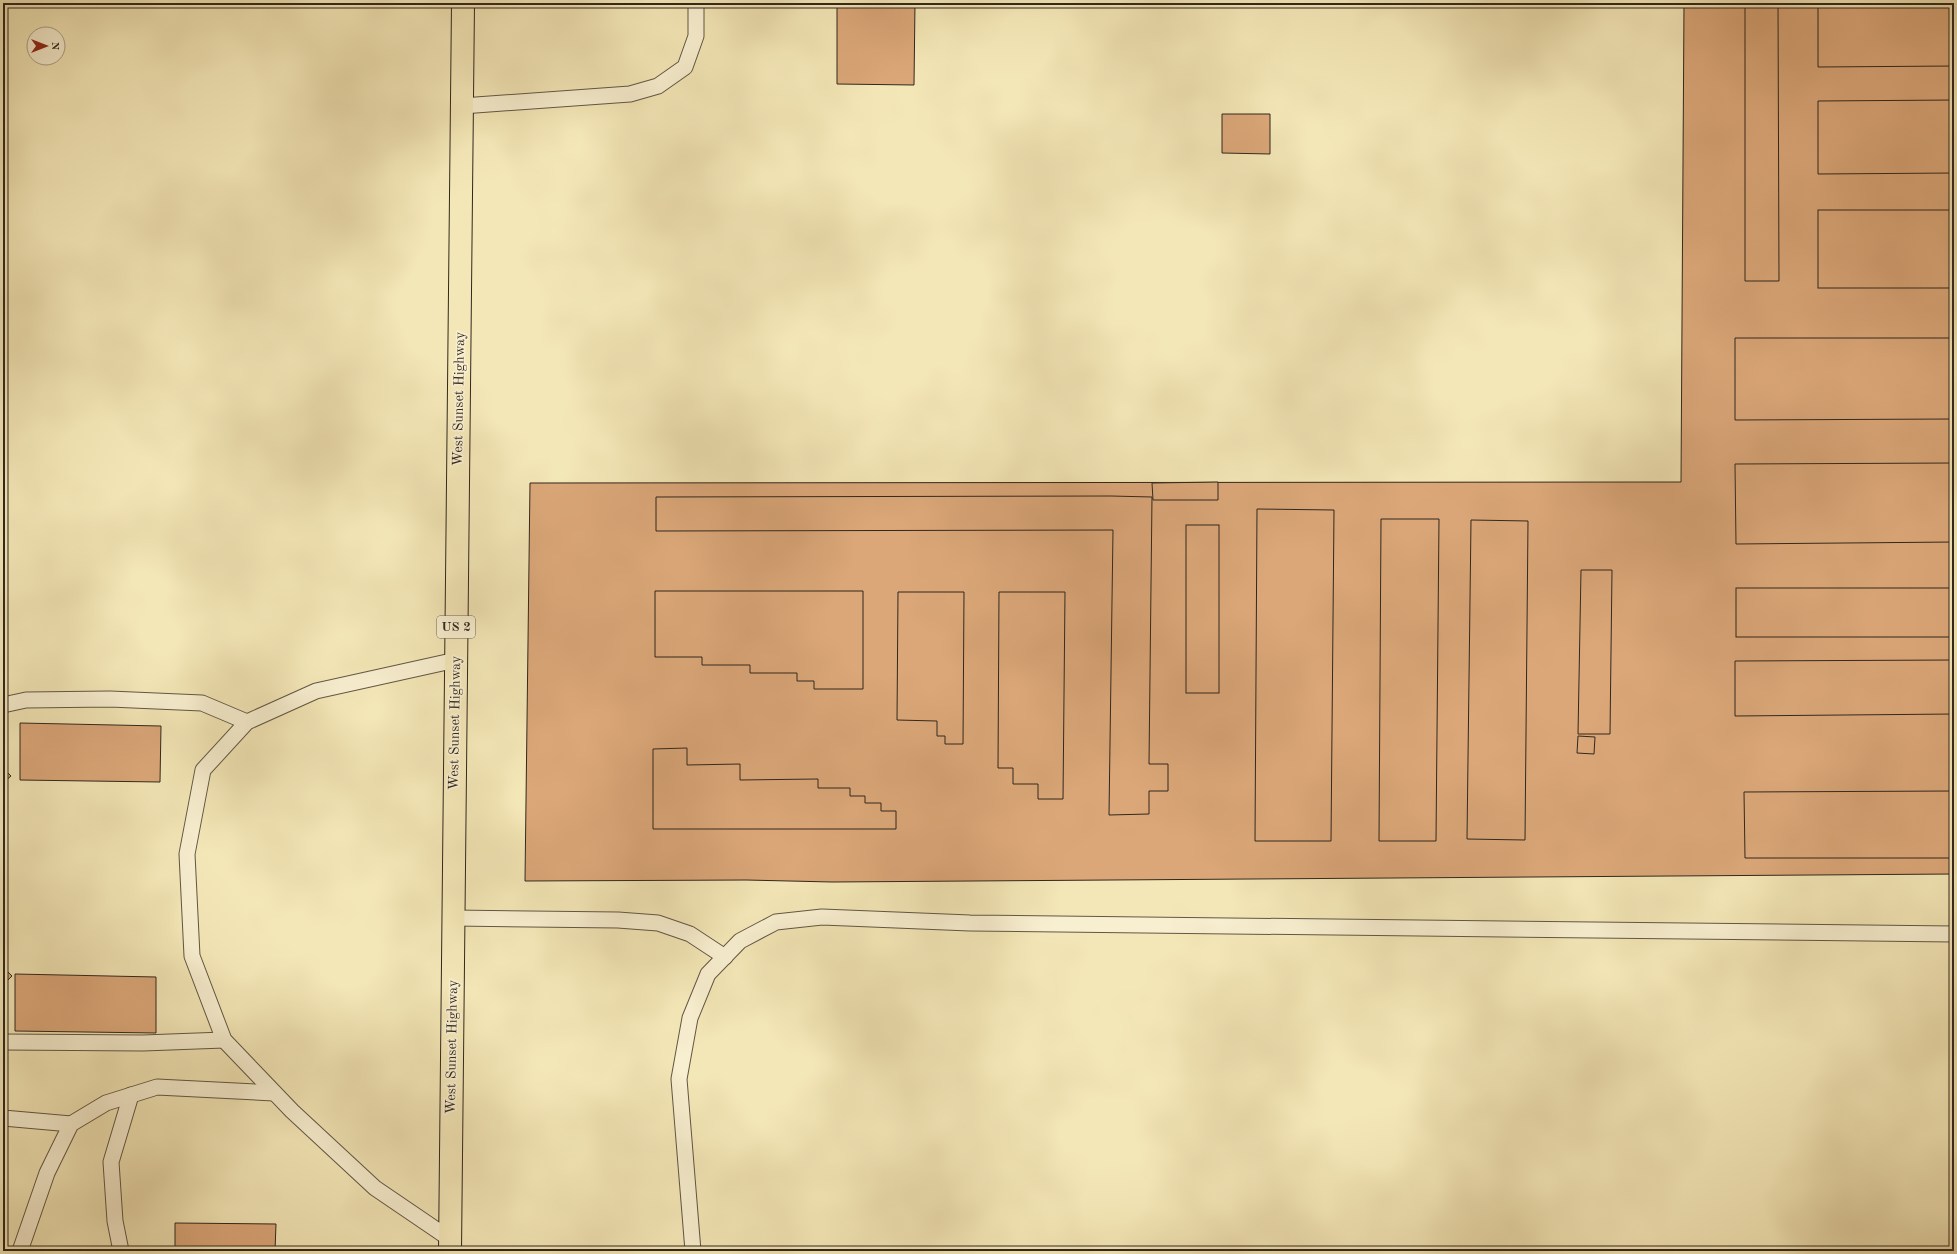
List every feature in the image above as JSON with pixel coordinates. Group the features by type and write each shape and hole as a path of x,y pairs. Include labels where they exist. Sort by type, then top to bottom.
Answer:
{"main road":[{"name":"West Sunset Highway","path":"450,1245 463,3"}],"lane":[{"path":"462,106 630,94 658,86 685,67 696,36 696,3"},
{"path":"450,1245 375,1188 274,1093 224,1040 192,956 187,854 203,770 248,722 316,691 456,660"},
{"path":"3,705 26,700 110,699 202,703 248,722"},
{"path":"693,1251 679,1079 690,1018 708,974 740,941 776,922 822,917 970,923 1954,934"},
{"path":"453,918 618,920 658,924 690,934 725,957"},
{"path":"3,1042 143,1043 224,1040"},
{"path":"20,1251 47,1173 71,1124 106,1102 157,1087 274,1093"},
{"path":"121,1251 115,1221 111,1162 131,1095"},
{"path":"3,1118 71,1124"}],"building":[{"path":"837,3 915,3 914,85 837,84"},
{"path":"1684,3 1954,3 1954,874 832,882 746,880 525,881 530,483 1681,482"},
{"path":"1745,3 1778,3 1779,281 1745,281"},
{"path":"1818,3 1954,3 1954,66 1818,67"},
{"path":"1954,100 1954,173 1818,174 1818,101"},
{"path":"1222,114 1270,114 1270,154 1222,153"},
{"path":"1818,210 1954,210 1954,288 1818,288"},
{"path":"1735,338 1954,338 1954,419 1735,420"},
{"path":"1954,463 1954,542 1736,544 1735,464"},
{"path":"1218,482 1218,500 1153,500 1152,483"},
{"path":"656,497 1152,497 1149,764 1168,764 1168,791 1149,791 1149,814 1109,815 1113,530 656,531"},
{"path":"1257,509 1334,510 1331,841 1255,841"},
{"path":"1381,519 1439,519 1436,841 1379,841"},
{"path":"1471,520 1528,521 1525,840 1467,839"},
{"path":"1186,525 1219,525 1219,693 1186,693"},
{"path":"1581,570 1612,570 1610,734 1578,734"},
{"path":"1736,588 1954,588 1954,637 1736,637"},
{"path":"655,591 863,591 863,689 814,689 814,681 797,681 797,673 750,673 750,665 702,665 702,657 655,657"},
{"path":"898,592 964,592 963,744 945,744 945,736 937,736 937,721 897,720"},
{"path":"999,592 1065,592 1063,799 1038,799 1038,784 1013,784 1013,768 998,768"},
{"path":"1954,660 1954,714 1735,716 1735,661"},
{"path":"20,723 161,726 160,782 20,780"},
{"path":"1578,736 1595,737 1594,754 1577,753"},
{"path":"687,748 687,765 740,764 740,780 818,779 818,788 850,788 850,796 865,796 865,803 881,803 881,811 896,811 896,829 653,829 653,749"},
{"path":"3,768 11,776 3,783"},
{"path":"1954,791 1954,858 1745,858 1744,792"},
{"path":"3,967 12,976 3,985"},
{"path":"15,974 156,977 156,1033 15,1031"},
{"path":"175,1223 276,1224 275,1251 175,1251"}]}
